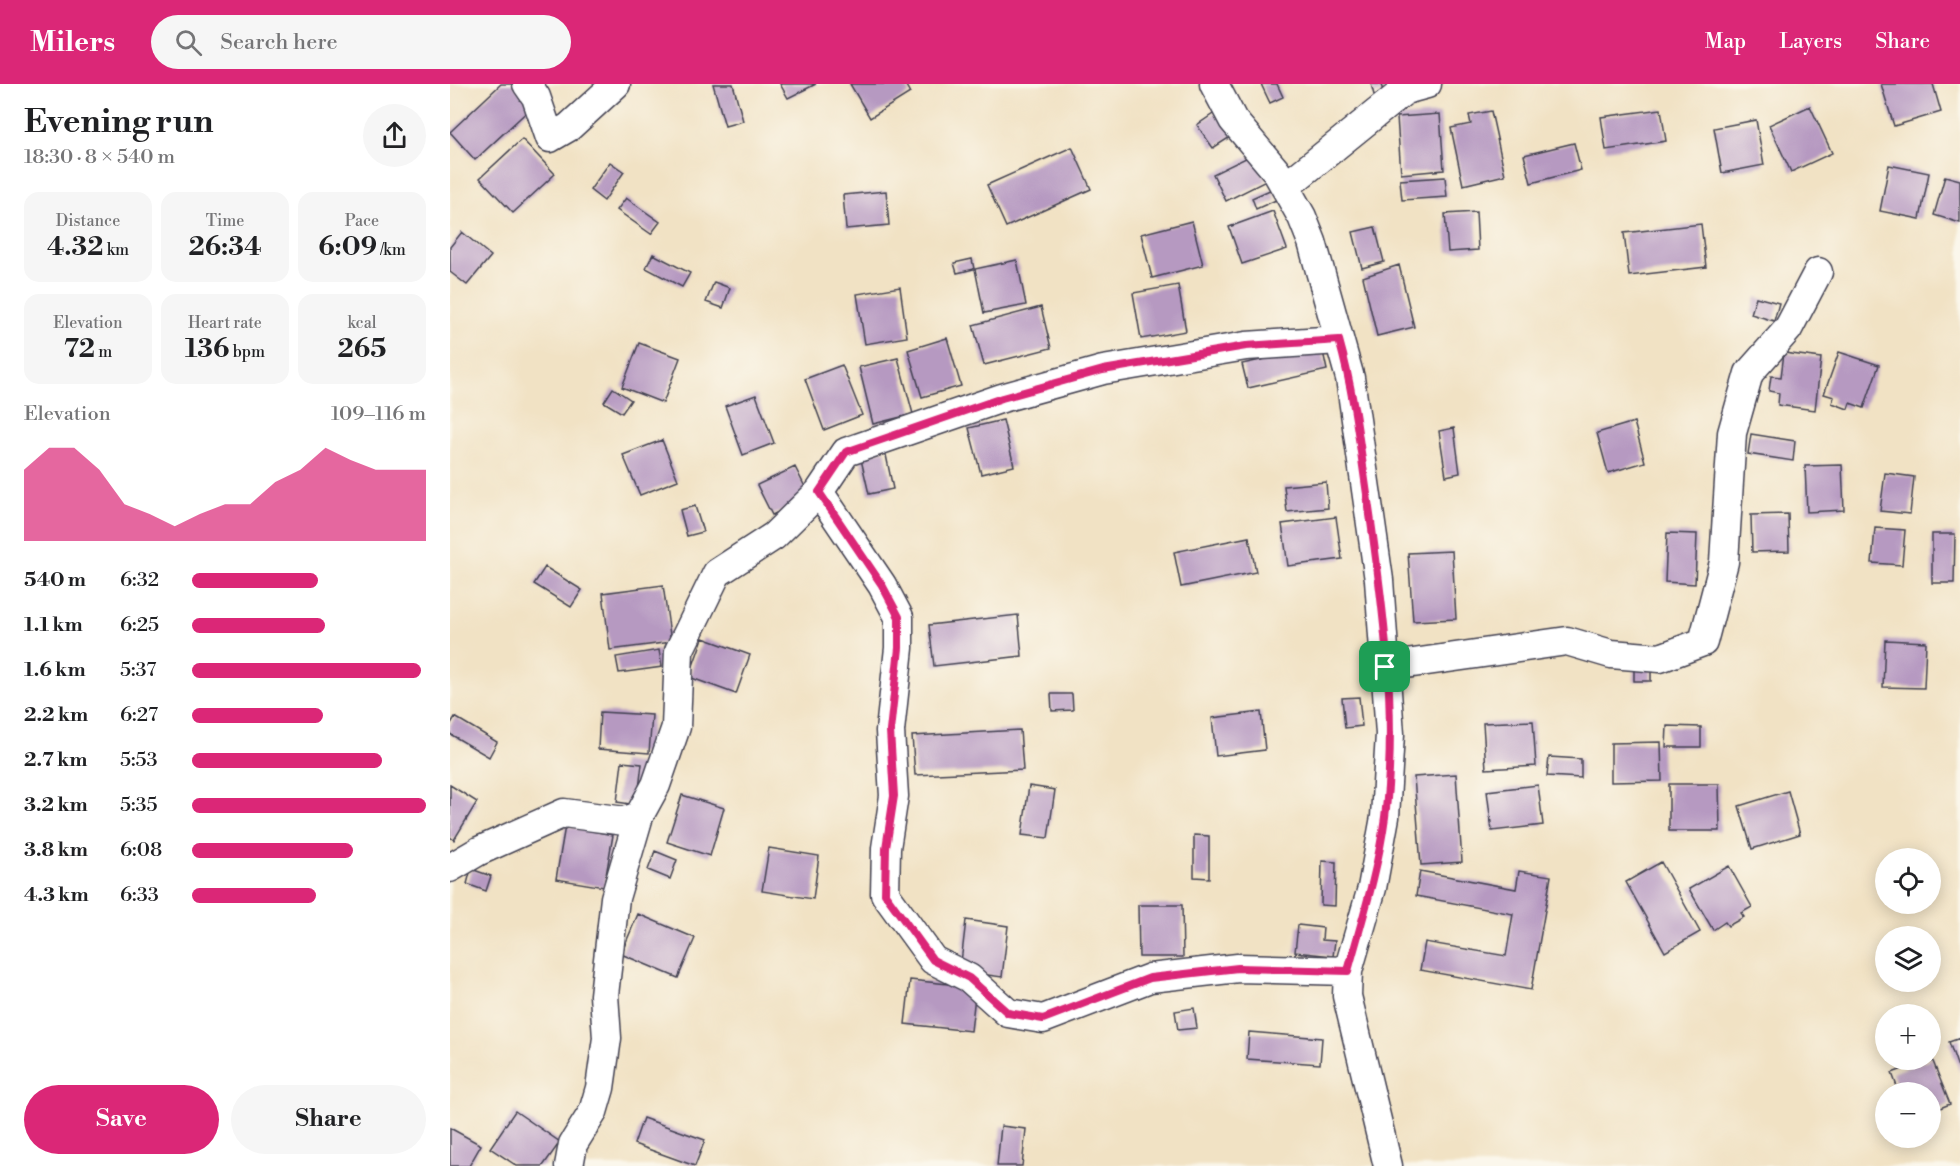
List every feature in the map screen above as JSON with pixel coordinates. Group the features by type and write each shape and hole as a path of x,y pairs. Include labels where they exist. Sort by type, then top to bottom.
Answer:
{"street":[{"path":"527,84 536,97 550,138 569,127 616,84"},
{"path":"1214,84 1233,120 1275,171 1285,187 1312,242 1350,378 1379,580 1390,734 1385,817 1372,888 1348,971 1347,996 1388,1166"},
{"path":"1285,187 1412,86"},
{"path":"1385,667 1567,641 1611,654 1660,658 1703,642 1724,562 1732,432 1749,373 1788,329 1818,272"},
{"path":"569,1166 573,1144 593,1112 600,1088 607,1038 604,995 615,898 639,816 656,785 676,727 679,651 717,573 774,536 819,492 846,452 1002,398 1103,370 1246,346 1339,340"},
{"path":"819,492 882,585 899,617 899,648 890,731 894,796 886,848 885,894 933,960 969,978 1008,1013 1043,1019 1150,978 1238,968 1348,971"},
{"path":"450,868 479,850 564,813 625,821 639,816"}],"building":[{"path":"501,84 513,84 533,106 475,160 450,132"},
{"path":"713,84 733,84 743,121 725,126"},
{"path":"780,84 816,84 788,98"},
{"path":"850,84 905,84 910,93 870,118"},
{"path":"1261,84 1277,84 1283,97 1270,103"},
{"path":"1371,84 1381,84 1383,92 1374,95"},
{"path":"1881,84 1933,84 1941,112 1894,126"},
{"path":"1810,106 1832,153 1791,172 1769,125"},
{"path":"1661,109 1666,141 1606,150 1601,117"},
{"path":"1219,110 1235,134 1213,148 1197,125"},
{"path":"1491,111 1505,175 1463,185 1451,128 1471,124 1469,115"},
{"path":"1440,114 1444,170 1401,174 1397,117"},
{"path":"1756,120 1764,165 1722,173 1714,128"},
{"path":"522,139 555,174 513,213 480,178"},
{"path":"1574,143 1581,170 1531,183 1524,155"},
{"path":"1072,147 1091,189 1006,227 987,185"},
{"path":"1254,154 1266,181 1226,201 1213,174"},
{"path":"610,162 624,172 604,201 590,190"},
{"path":"1889,165 1929,173 1920,219 1880,211"},
{"path":"1945,176 1960,180 1960,223 1934,215"},
{"path":"1445,177 1447,197 1402,200 1400,180"},
{"path":"1272,189 1276,200 1256,209 1252,198"},
{"path":"886,191 889,225 846,229 843,195"},
{"path":"626,198 660,222 651,234 617,210"},
{"path":"1273,211 1287,249 1242,264 1229,227"},
{"path":"1476,212 1478,250 1448,252 1445,214"},
{"path":"1192,221 1203,265 1152,278 1141,234"},
{"path":"1701,224 1706,267 1629,276 1624,233"},
{"path":"1375,227 1384,262 1362,268 1353,232"},
{"path":"462,232 491,256 467,285 450,272 450,247"},
{"path":"653,254 690,273 682,287 646,268"},
{"path":"972,259 974,269 957,273 954,263"},
{"path":"1017,260 1026,305 984,313 975,269"},
{"path":"1399,265 1414,327 1377,336 1363,277"},
{"path":"714,282 730,288 723,308 706,302"},
{"path":"1178,285 1186,331 1141,339 1133,293"},
{"path":"900,287 907,337 865,344 857,294"},
{"path":"1756,297 1779,303 1774,321 1751,314"},
{"path":"1041,307 1051,348 984,365 973,325"},
{"path":"947,338 961,386 922,397 908,350"},
{"path":"639,343 680,358 663,403 622,387"},
{"path":"1322,347 1327,370 1248,388 1242,364"},
{"path":"1839,352 1879,365 1864,408 1850,403 1848,409 1832,403 1834,397 1824,394"},
{"path":"1784,353 1821,358 1815,410 1778,405 1779,393 1769,391 1771,376 1781,377"},
{"path":"898,358 913,414 873,424 859,367"},
{"path":"842,365 862,415 824,430 805,379"},
{"path":"613,388 631,400 622,413 604,402"},
{"path":"756,395 774,443 743,455 725,406"},
{"path":"1003,420 1014,466 981,474 969,428"},
{"path":"1634,422 1645,462 1608,473 1597,433"},
{"path":"1454,428 1460,473 1446,476 1439,431"},
{"path":"1751,434 1795,441 1793,461 1748,454"},
{"path":"662,440 678,480 640,495 623,455"},
{"path":"885,450 893,489 869,494 860,455"},
{"path":"1842,465 1844,510 1807,512 1805,466"},
{"path":"795,467 810,497 772,515 757,485"},
{"path":"1885,473 1914,477 1910,514 1880,511"},
{"path":"1326,482 1328,508 1287,512 1284,486"},
{"path":"695,506 703,532 687,536 680,510"},
{"path":"1788,514 1789,551 1752,552 1751,515"},
{"path":"1336,517 1342,559 1288,566 1282,524"},
{"path":"1875,528 1905,530 1902,565 1872,563"},
{"path":"1667,533 1697,534 1695,584 1665,582"},
{"path":"1932,534 1955,534 1954,583 1932,583"},
{"path":"1249,537 1256,572 1181,587 1174,552"},
{"path":"1452,551 1456,619 1413,621 1408,553"},
{"path":"545,567 582,590 571,607 534,584"},
{"path":"663,585 671,642 610,650 603,593"},
{"path":"1018,615 1022,656 934,666 929,625"},
{"path":"703,638 750,655 736,694 689,677"},
{"path":"1885,640 1926,642 1924,688 1883,687"},
{"path":"659,650 662,667 619,673 616,657"},
{"path":"1634,667 1651,667 1651,681 1634,681"},
{"path":"1051,694 1072,694 1073,710 1052,711"},
{"path":"1359,697 1362,726 1345,728 1342,698"},
{"path":"600,712 652,715 649,753 598,749"},
{"path":"1261,712 1265,750 1216,756 1212,718"},
{"path":"455,717 497,742 489,757 450,734 450,725"},
{"path":"1533,721 1536,766 1486,769 1483,723"},
{"path":"1667,726 1701,727 1701,747 1666,747"},
{"path":"1020,730 1023,770 915,775 912,736"},
{"path":"1661,742 1662,781 1611,782 1611,743"},
{"path":"1549,757 1581,759 1581,778 1547,776"},
{"path":"622,762 642,764 637,805 617,802"},
{"path":"1456,774 1462,862 1421,865 1414,777"},
{"path":"1669,784 1719,784 1720,831 1669,831"},
{"path":"450,785 477,802 454,840 450,837"},
{"path":"1538,785 1543,825 1492,831 1487,791"},
{"path":"1029,786 1055,790 1048,838 1022,835"},
{"path":"1788,791 1800,834 1752,849 1739,806"},
{"path":"682,795 724,808 710,856 667,842"},
{"path":"565,826 613,835 604,887 556,879"},
{"path":"1194,835 1209,836 1209,878 1194,877"},
{"path":"769,848 819,856 813,899 762,891"},
{"path":"655,851 677,860 670,879 648,870"},
{"path":"1322,861 1336,862 1335,906 1321,905"},
{"path":"1661,862 1700,932 1665,952 1626,882"},
{"path":"1729,866 1752,907 1741,913 1744,917 1728,926 1725,922 1713,930 1689,889"},
{"path":"471,869 491,876 486,891 467,884"},
{"path":"1420,871 1516,889 1519,871 1551,876 1531,990 1420,970 1425,942 1506,956 1513,914 1416,896"},
{"path":"1138,905 1182,905 1183,957 1139,957"},
{"path":"638,914 695,938 678,978 621,954"},
{"path":"966,920 1008,926 1002,977 960,971"},
{"path":"1298,925 1323,928 1322,940 1335,941 1333,956 1295,952"},
{"path":"910,980 976,987 971,1031 905,1024"},
{"path":"1194,1008 1197,1028 1178,1030 1175,1011"},
{"path":"1249,1032 1322,1038 1320,1064 1247,1059"},
{"path":"1960,1038 1960,1073 1949,1042"},
{"path":"1900,1070 1936,1070 1950,1104 1941,1108 1941,1082 1895,1082 1892,1073"},
{"path":"515,1111 560,1142 543,1166 517,1166 490,1148"},
{"path":"643,1118 705,1140 695,1166 634,1144"},
{"path":"1001,1126 1026,1129 1022,1166 997,1166"},
{"path":"450,1128 481,1145 469,1166 450,1166"}],"route":[{"path":"1339,340 1350,378 1379,580 1385,667 1390,734 1385,817 1372,888 1348,971 1238,968 1150,978 1043,1019 1008,1013 969,978 933,960 885,894 886,848 894,796 890,731 899,648 899,617 882,585 819,492 846,452 1002,398 1103,370 1246,346 1339,340"}]}
